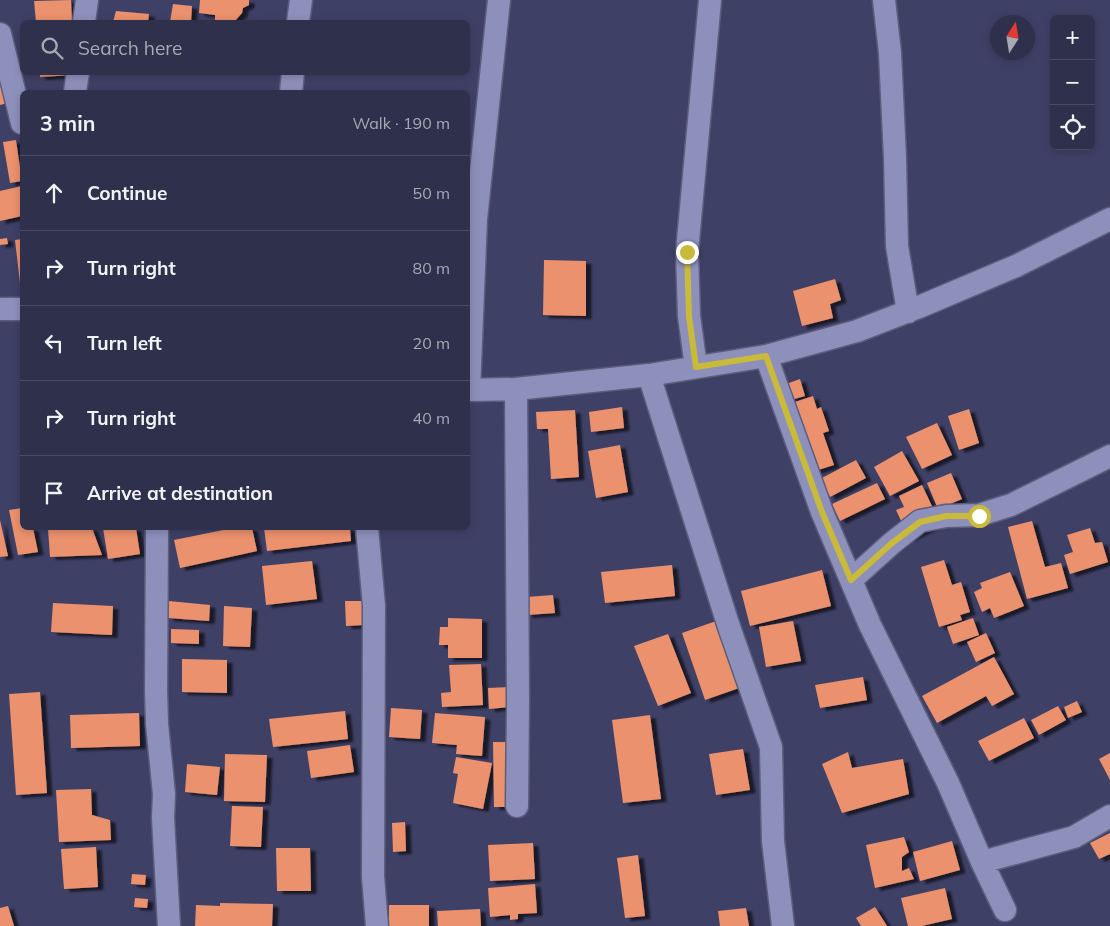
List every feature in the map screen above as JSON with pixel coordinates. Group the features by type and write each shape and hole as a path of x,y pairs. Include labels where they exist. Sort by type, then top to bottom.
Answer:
{"street":[{"path":"84,20 87,0"},
{"path":"298,20 300,0"},
{"path":"470,347 476,219 499,0"},
{"path":"696,367 689,316 687,252 710,0"},
{"path":"884,0 890,53 897,246 908,312"},
{"path":"0,34 20,115"},
{"path":"75,90 78,75"},
{"path":"291,90 293,75"},
{"path":"470,390 516,389 649,376 766,356 857,331 908,312 1016,266 1110,219"},
{"path":"0,309 20,309"},
{"path":"766,356 822,512 870,625 948,783 1005,910"},
{"path":"649,376 728,624 772,747 773,841 783,926"},
{"path":"516,389 517,806"},
{"path":"851,580 892,543 920,522 946,516 979,516 1011,504 1110,456"},
{"path":"157,530 157,724 164,794 163,818 169,926"},
{"path":"367,530 374,606 373,877 377,926"},
{"path":"982,862 1074,837 1110,816"}],"building":[{"path":"71,0 72,20 36,20 34,1"},
{"path":"200,0 249,0 249,5 243,8 242,13 236,20 215,20 215,15 199,13"},
{"path":"173,4 192,6 191,20 170,20"},
{"path":"116,11 149,14 148,20 114,20"},
{"path":"40,75 74,75 40,77"},
{"path":"3,84 8,103 0,105 0,85"},
{"path":"16,140 20,181 10,183 3,142"},
{"path":"20,186 20,216 0,221 0,191"},
{"path":"7,238 8,244 0,245 0,239"},
{"path":"20,239 20,283 15,240"},
{"path":"544,260 586,261 586,316 543,315"},
{"path":"835,279 841,300 830,304 833,318 802,326 793,291"},
{"path":"800,379 805,396 791,400 786,384"},
{"path":"813,396 817,409 821,407 829,431 823,433 834,465 815,471 792,403"},
{"path":"622,407 624,428 591,432 589,412"},
{"path":"969,409 979,443 959,450 948,416"},
{"path":"575,410 579,477 551,479 548,429 537,429 536,412"},
{"path":"937,423 952,455 922,469 906,437"},
{"path":"620,445 628,492 596,498 588,451"},
{"path":"902,451 919,481 890,496 874,467"},
{"path":"856,460 866,478 830,497 820,479"},
{"path":"951,473 962,499 938,509 927,483"},
{"path":"877,483 885,499 840,521 832,504"},
{"path":"922,485 940,523 909,538 896,510 904,507 899,496"},
{"path":"20,508 20,530 33,530 38,552 18,555 9,510"},
{"path":"0,520 8,556 0,557"},
{"path":"1032,521 1045,567 1061,563 1068,588 1027,599 1008,527"},
{"path":"1090,528 1095,543 1102,542 1108,562 1070,574 1064,555 1073,552 1067,535"},
{"path":"48,530 93,530 102,555 50,557"},
{"path":"103,530 136,530 140,554 108,559"},
{"path":"223,530 252,530 257,551 180,568 174,540"},
{"path":"264,530 350,530 351,541 267,551"},
{"path":"944,560 952,585 961,582 970,612 960,615 962,620 939,627 921,567"},
{"path":"312,561 317,599 266,605 262,566"},
{"path":"672,565 675,596 605,603 601,572"},
{"path":"822,570 831,606 750,626 741,591"},
{"path":"1010,572 1024,606 994,618 990,608 982,612 974,592 982,588 980,583"},
{"path":"553,595 555,613 527,615 526,597"},
{"path":"169,601 210,605 209,621 168,618"},
{"path":"345,601 363,601 364,625 346,626"},
{"path":"53,603 113,606 112,635 51,632"},
{"path":"224,606 252,608 250,647 223,646"},
{"path":"448,618 482,619 482,658 448,658 448,645 439,645 440,627 448,627"},
{"path":"973,618 979,635 953,644 947,627"},
{"path":"719,620 742,687 705,700 682,633"},
{"path":"793,621 801,661 766,667 759,627"},
{"path":"171,629 199,630 199,644 171,643"},
{"path":"986,633 995,653 976,662 967,642"},
{"path":"668,634 691,693 658,706 634,646"},
{"path":"994,657 1014,694 992,706 986,696 937,723 922,696"},
{"path":"182,659 227,660 227,693 182,692"},
{"path":"481,664 483,705 442,707 441,693 451,692 449,665"},
{"path":"863,677 867,700 820,708 815,685"},
{"path":"509,687 511,707 489,709 488,688"},
{"path":"40,692 47,793 16,795 9,694"},
{"path":"1077,701 1082,712 1068,718 1064,707"},
{"path":"1058,706 1066,720 1039,735 1031,720"},
{"path":"391,708 422,710 420,739 389,737"},
{"path":"345,711 348,739 273,747 269,719"},
{"path":"139,713 140,746 71,748 70,715"},
{"path":"435,713 485,717 482,756 456,754 457,745 432,743"},
{"path":"650,715 661,799 623,803 612,720"},
{"path":"1024,718 1034,738 989,761 978,741"},
{"path":"493,742 510,742 510,807 494,807"},
{"path":"350,745 354,772 311,778 307,751"},
{"path":"743,749 750,790 716,795 709,754"},
{"path":"848,752 852,768 903,759 909,794 842,813 822,764"},
{"path":"1110,753 1110,780 1099,759"},
{"path":"225,754 267,755 265,802 224,801"},
{"path":"456,757 492,763 483,809 453,803 458,774 453,773"},
{"path":"187,764 220,767 217,795 185,792"},
{"path":"91,789 92,815 110,820 111,840 59,842 56,790"},
{"path":"232,806 263,807 261,847 230,846"},
{"path":"405,822 406,851 393,852 392,823"},
{"path":"1110,833 1110,854 1099,859 1090,843"},
{"path":"904,837 909,852 902,857 902,871 909,868 914,879 875,888 866,845"},
{"path":"952,841 960,870 920,881 913,852"},
{"path":"533,843 535,879 490,881 488,845"},
{"path":"96,847 98,887 64,889 61,849"},
{"path":"276,848 310,848 311,891 277,891"},
{"path":"638,855 645,916 625,918 617,858"},
{"path":"132,874 146,875 145,885 131,884"},
{"path":"535,884 537,913 518,914 518,919 510,920 510,915 490,917 488,888"},
{"path":"945,888 952,919 922,926 908,926 901,898"},
{"path":"135,898 148,899 147,908 134,907"},
{"path":"220,903 273,904 272,926 195,926 196,905 220,906"},
{"path":"389,905 429,905 429,926 389,926"},
{"path":"8,906 14,926 0,926 0,908"},
{"path":"875,907 887,926 861,926 856,918"},
{"path":"746,908 749,926 720,926 718,911"},
{"path":"480,909 481,926 438,926 437,911"}],"route":[{"path":"687,252 689,316 696,367 766,356 822,512 851,580 892,543 920,522 946,516 979,516"}]}
